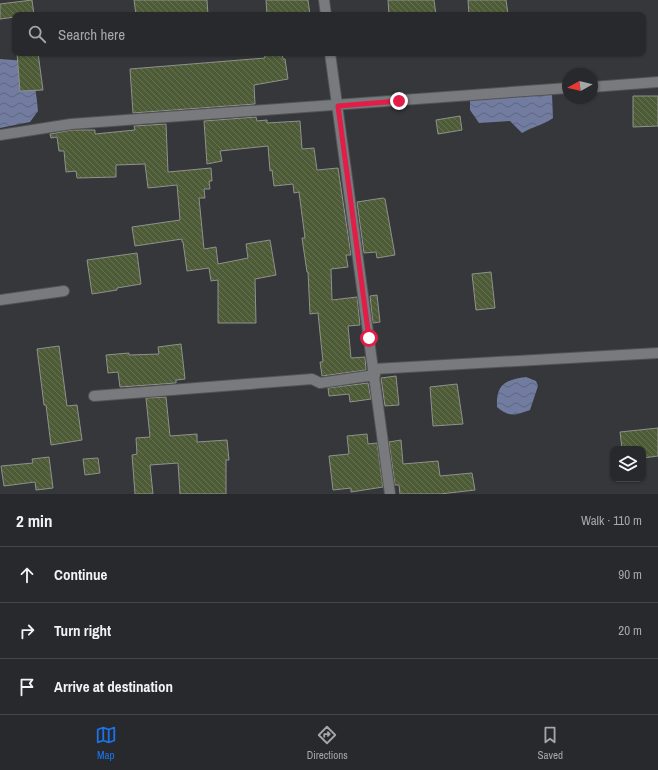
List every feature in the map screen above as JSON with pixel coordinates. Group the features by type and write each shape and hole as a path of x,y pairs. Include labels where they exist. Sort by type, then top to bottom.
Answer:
{"street":[{"path":"324,0 326,12"},
{"path":"330,56 390,494"},
{"path":"598,87 658,82"},
{"path":"0,135 71,124 338,106 562,88"},
{"path":"0,300 64,292"},
{"path":"94,396 312,379 320,383 374,372 658,353"}],"water":[{"path":"0,59 26,61 32,64 38,111 30,122 0,128"},
{"path":"552,94 553,118 522,133 510,121 479,123 470,110 470,99"},
{"path":"526,377 536,381 538,386 530,410 509,414 497,407 498,393 503,384 512,380"}],"building":[{"path":"32,0 34,12 12,12 12,17 0,19 0,4"},
{"path":"134,0 207,0 208,12 136,12"},
{"path":"266,0 308,0 310,12 267,12"},
{"path":"388,0 434,0 436,12 389,12"},
{"path":"468,0 506,0 508,12 469,12"},
{"path":"17,56 38,56 43,90 20,91"},
{"path":"265,56 282,56 283,59 285,59 288,79 254,85 255,104 133,113 130,69 265,58"},
{"path":"633,96 658,96 658,126 633,127"},
{"path":"460,116 462,130 438,134 436,120"},
{"path":"256,117 257,121 267,120 267,123 300,121 302,149 314,148 317,170 338,168 351,255 346,255 348,267 331,269 332,300 357,297 360,325 348,326 351,358 365,357 366,370 322,376 320,362 323,362 318,313 310,314 308,272 302,238 305,238 299,192 294,193 293,184 274,186 272,170 270,171 268,146 220,151 222,161 207,164 204,121"},
{"path":"166,124 168,172 211,168 212,181 209,181 210,189 204,189 205,198 199,198 204,249 216,247 218,264 248,258 246,244 270,240 276,275 255,279 256,323 218,323 218,280 211,281 209,268 187,271 182,239 135,246 132,227 180,220 177,185 148,188 145,164 116,165 116,177 77,178 76,171 66,172 64,151 59,151 57,137 51,138 50,134 72,130 95,130 95,134 135,130 134,126"},
{"path":"383,198 385,199 395,255 377,258 376,252 364,253 357,202"},
{"path":"137,253 141,284 92,294 87,260"},
{"path":"491,272 495,308 476,310 472,274"},
{"path":"377,295 380,322 373,323 370,296"},
{"path":"181,344 185,379 176,380 176,383 120,387 118,372 108,373 106,355 129,353 129,355 159,354 158,347"},
{"path":"59,346 67,406 77,405 82,440 51,445 37,349"},
{"path":"396,376 399,405 385,406 381,378"},
{"path":"368,383 371,399 350,402 349,394 329,396 328,388"},
{"path":"457,384 463,424 433,426 430,387"},
{"path":"166,397 170,436 197,434 197,442 227,440 229,460 226,460 226,494 180,494 178,463 150,465 153,494 135,494 132,455 137,454 136,438 150,437 146,398"},
{"path":"658,428 658,456 646,458 646,446 622,446 620,432"},
{"path":"367,434 368,444 377,443 383,487 351,492 351,488 333,490 329,456 349,454 347,436"},
{"path":"401,440 403,464 438,461 440,476 472,473 475,490 440,494 400,494 399,485 395,485 389,442"},
{"path":"49,457 53,488 36,490 35,482 4,486 1,466 33,463 32,459"},
{"path":"98,458 100,473 85,475 83,459"}],"route":[{"path":"369,338 338,106 399,101"}]}
